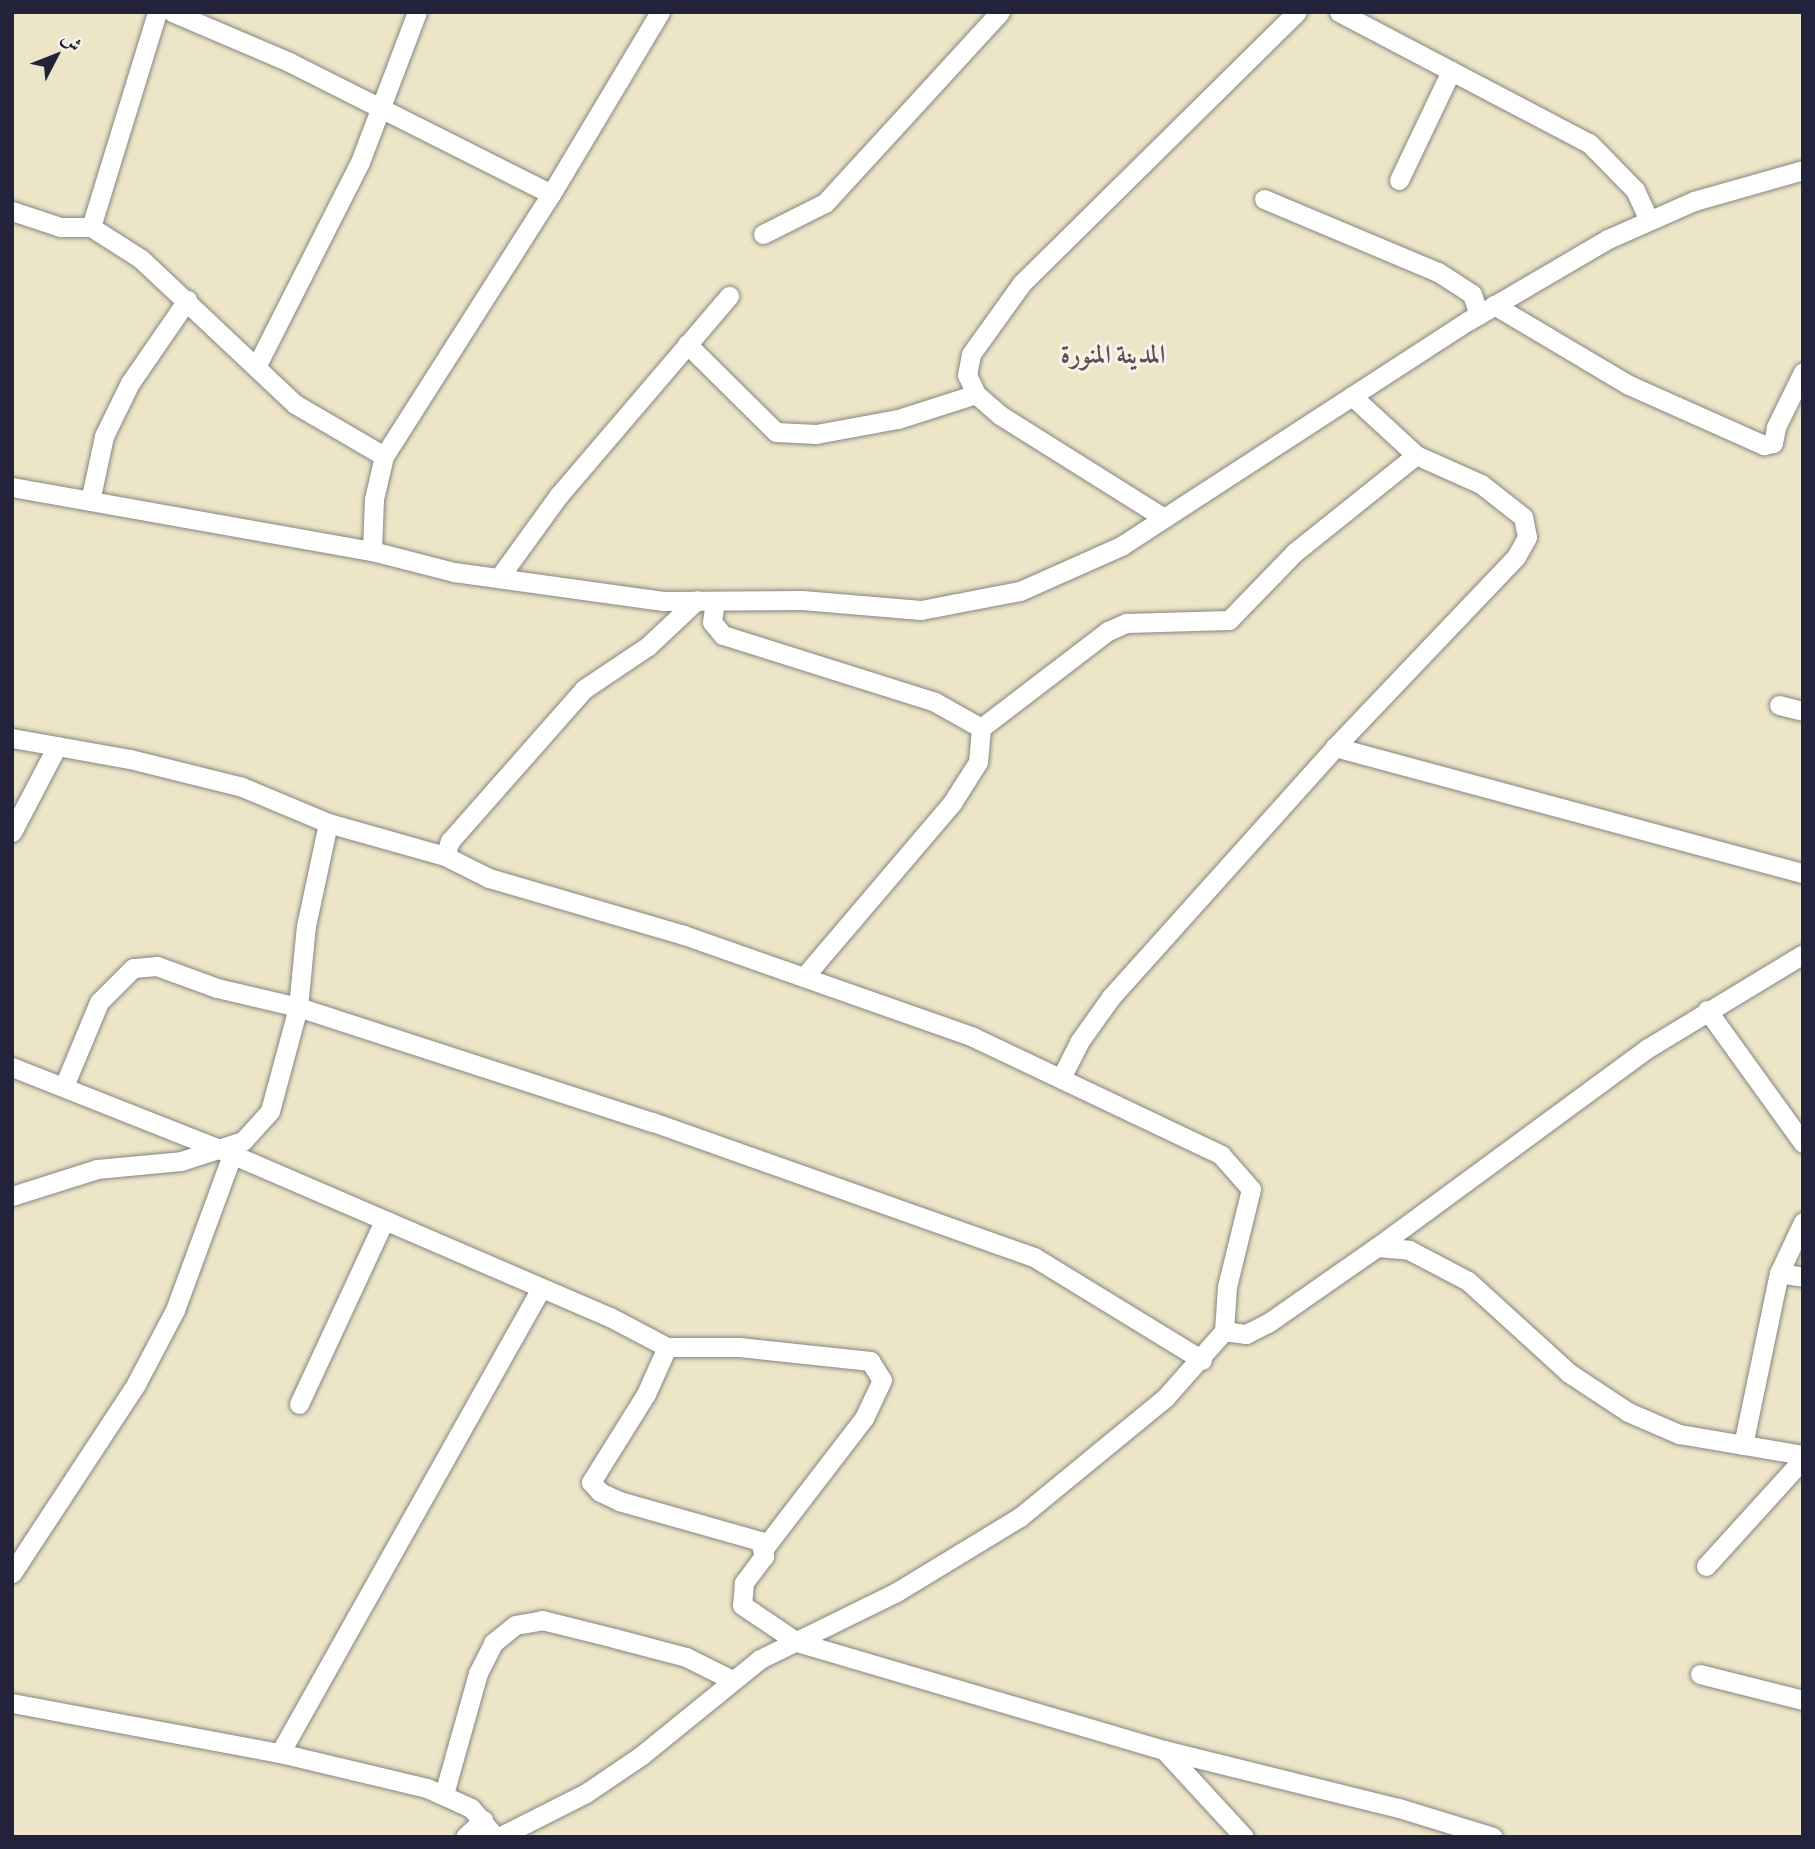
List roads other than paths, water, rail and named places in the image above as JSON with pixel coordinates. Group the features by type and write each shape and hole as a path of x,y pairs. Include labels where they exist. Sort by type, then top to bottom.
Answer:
{"street":[{"path":"91,227 157,12"},
{"path":"172,12 224,32 381,107 551,194"},
{"path":"256,367 348,188 418,12"},
{"path":"372,551 374,499 384,456 551,194 660,12"},
{"path":"763,234 825,203 1000,12"},
{"path":"1164,518 1010,422 976,394 967,375 971,354 1022,283 1297,12"},
{"path":"1346,14 1589,143 1636,190 1649,220"},
{"path":"1399,180 1451,71"},
{"path":"12,488 372,551 454,572 501,576 663,601 802,600 921,610 974,602 1020,591 1069,572 1164,518 1487,310 1608,239 1694,201 1803,170"},
{"path":"1264,199 1438,272 1472,294 1487,310 1629,385 1763,445 1773,443 1776,427 1803,372"},
{"path":"12,211 60,227 91,227 121,243 187,300 295,404 384,456"},
{"path":"501,576 559,495 729,296"},
{"path":"90,501 104,436 131,383 187,300"},
{"path":"687,344 776,432 816,434 898,419 976,394"},
{"path":"1062,1076 1079,1042 1111,997 1335,747 1516,557 1527,537 1523,517 1505,500 1481,484 1416,456 1352,396"},
{"path":"804,977 952,803 978,762 981,728 1108,631 1126,623 1229,620 1295,552 1416,456"},
{"path":"706,601 712,622 723,635 935,702 981,728"},
{"path":"445,856 450,841 584,689 648,646 706,601"},
{"path":"1779,705 1803,711"},
{"path":"12,738 242,787 328,823 445,856 489,878 684,935 973,1037 1062,1076 1222,1155 1245,1177 1251,1189 1250,1204 1227,1287 1224,1331 1202,1360 1165,1398 1020,1517 895,1593 760,1659 642,1755 586,1793 497,1837 483,1820 444,1794 281,1753 12,1703"},
{"path":"12,832 57,746"},
{"path":"1335,747 1803,873"},
{"path":"12,1196 97,1169 181,1161 227,1152 243,1141 270,1111 298,1007 306,926 328,823"},
{"path":"1224,1331 1246,1334 1268,1322 1377,1247 1647,1048 1803,954"},
{"path":"64,1086 99,1002 133,968 157,966 217,988 298,1007 652,1122 1034,1257 1202,1360"},
{"path":"1707,1010 1803,1143"},
{"path":"12,1067 227,1152 540,1290 611,1317 667,1347 739,1347 870,1361 882,1380 864,1419 765,1547 764,1556 744,1583 742,1605 797,1642 1164,1750 1399,1808 1493,1837"},
{"path":"12,1573 107,1431 164,1331 227,1152"},
{"path":"299,1404 384,1221"},
{"path":"1743,1445 1779,1273 1803,1222"},
{"path":"1377,1247 1409,1250 1468,1281 1569,1373 1628,1412 1679,1434 1803,1457"},
{"path":"1779,1273 1803,1277"},
{"path":"281,1753 540,1290"},
{"path":"667,1347 646,1394 591,1482 600,1492 619,1501 748,1535 765,1547"},
{"path":"1706,1566 1803,1457"},
{"path":"444,1794 478,1672 493,1643 515,1625 542,1620 614,1638 686,1657 732,1680"},
{"path":"1700,1674 1803,1700"},
{"path":"1164,1750 1244,1837"},
{"path":"465,1837 483,1820"}],"district":[{"name":"المدينة المنورة","path":"1113,355"}]}
